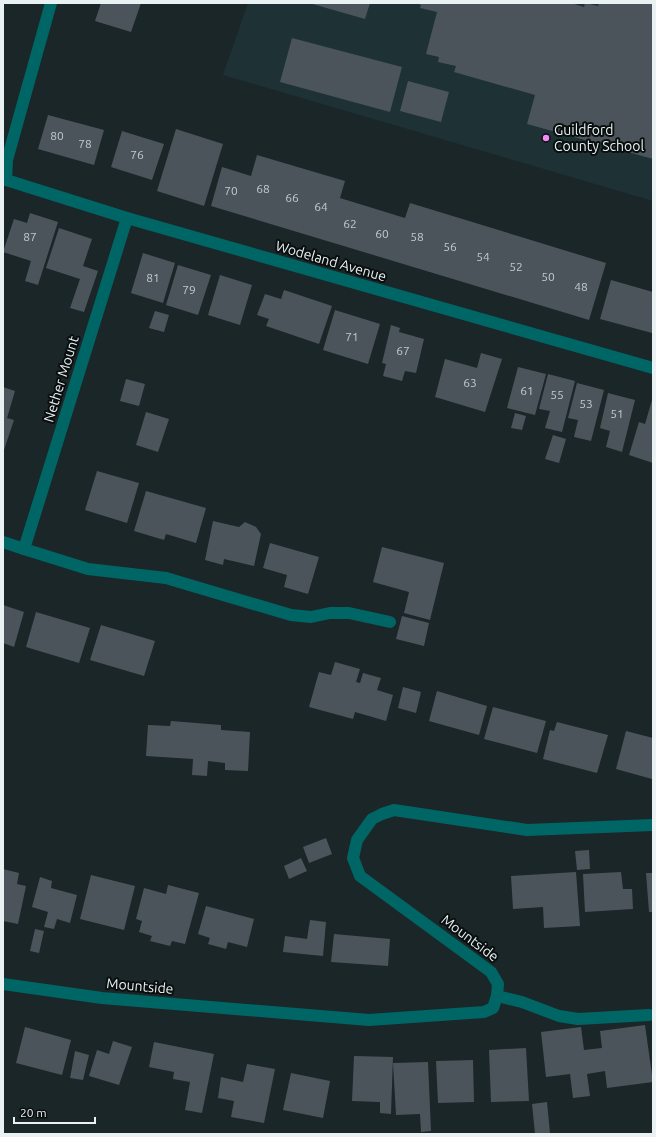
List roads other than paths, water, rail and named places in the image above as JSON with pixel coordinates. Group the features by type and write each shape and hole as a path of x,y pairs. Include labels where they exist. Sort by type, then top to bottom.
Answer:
{"street":[{"path":"5,179 7,160 51,3"},
{"name":"Wodeland Avenue","path":"5,179 127,218 653,368"},
{"name":"Nether Mount","path":"24,549 127,218"},
{"path":"3,542 88,569 166,578 292,615 311,617 330,613 349,613 390,622"},
{"name":"Mountside","path":"3,984 102,998 369,1020 484,1012 493,1008 497,996 498,984 491,972 360,876 353,858 357,840 372,819 394,810 527,830 653,825"},
{"path":"497,996 522,1002 559,1016 578,1019 649,1015"}],"place":[{"name":"Guildford County School","path":"546,138"}]}
